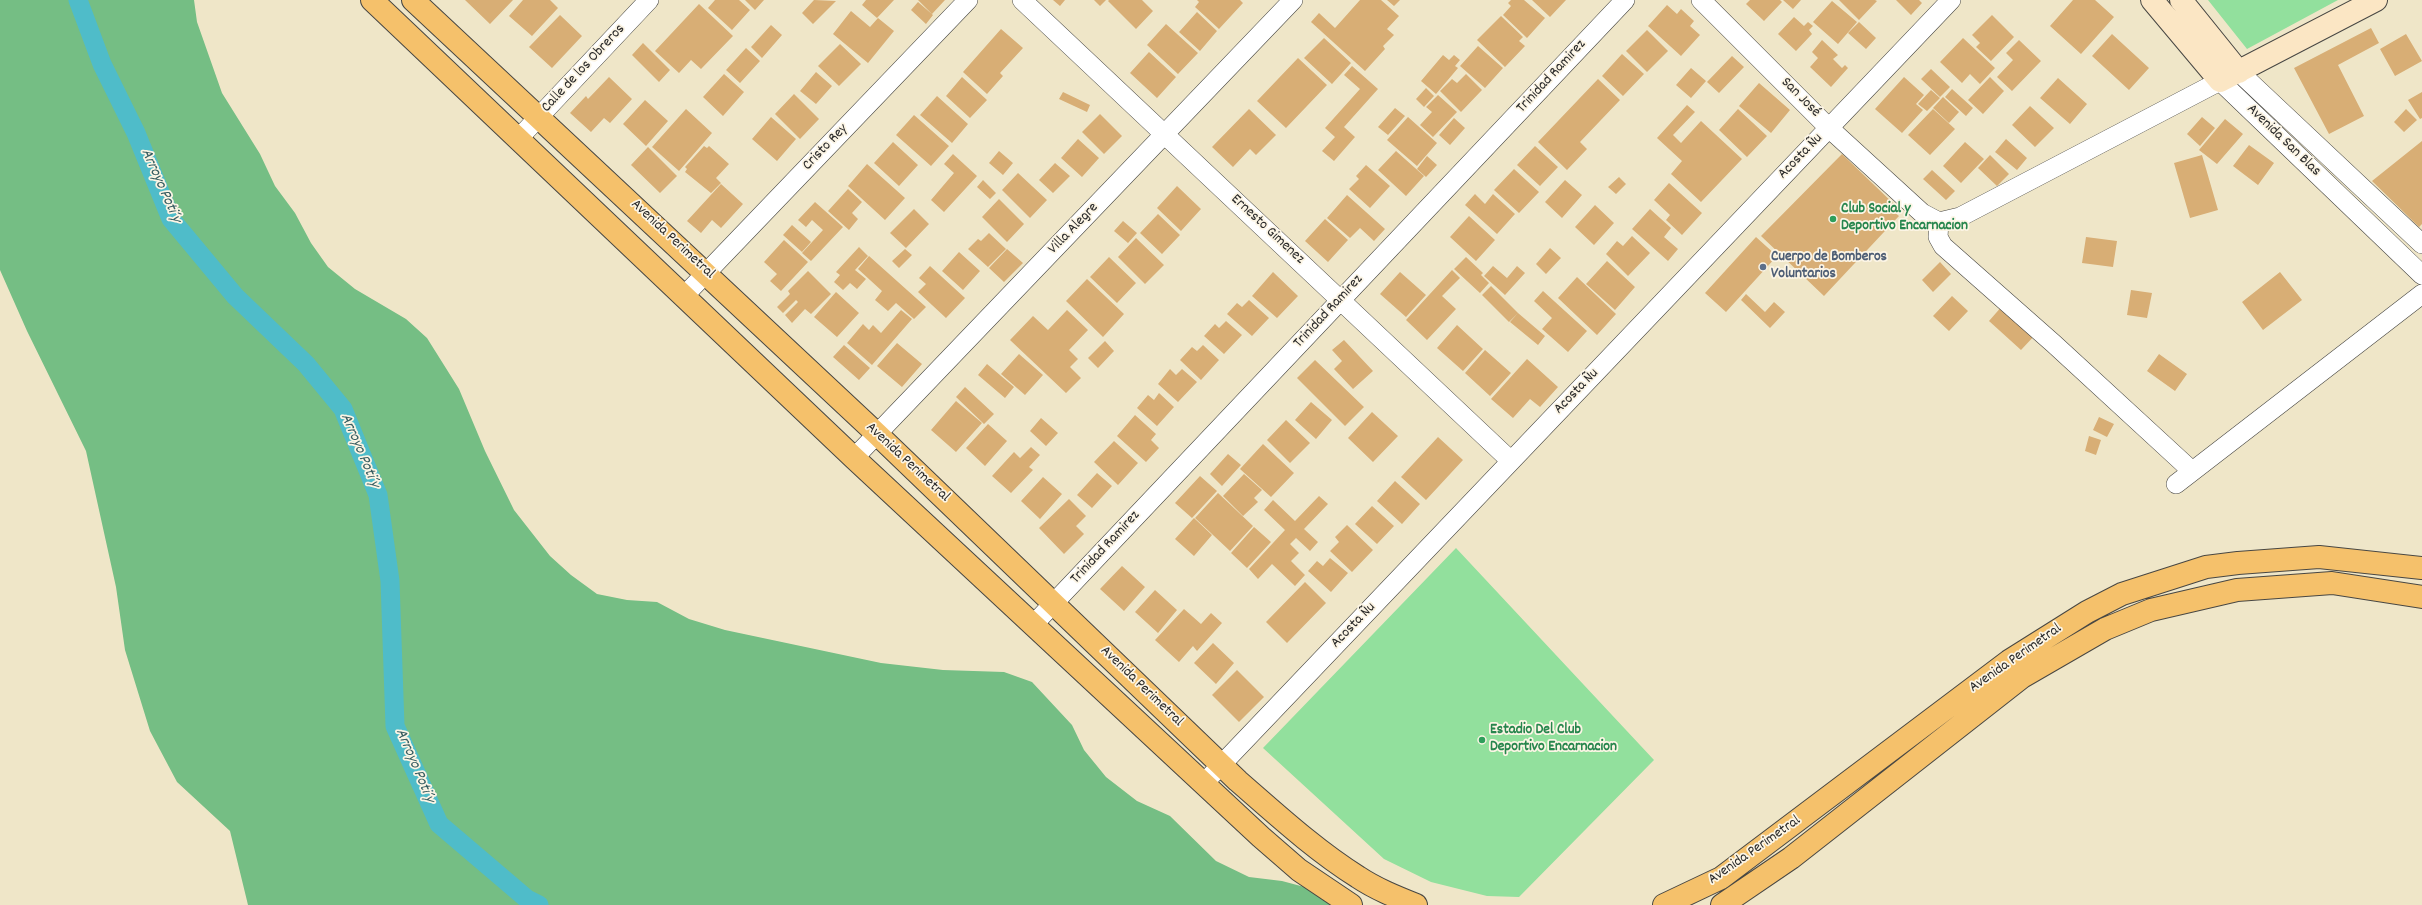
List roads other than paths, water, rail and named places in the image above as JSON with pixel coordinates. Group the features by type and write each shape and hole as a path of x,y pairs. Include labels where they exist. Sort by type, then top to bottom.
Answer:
{"main road":[{"name":"Avenida Perimetral","path":"372,0 519,138 854,458 1204,784 1298,870 1351,905"},
{"name":"Avenida Perimetral","path":"413,0 539,116 877,434 1222,765 1285,822 1358,877 1386,893 1416,905"},
{"name":"Avenida Perimetral","path":"1664,905 1721,878 2009,661 2087,612 2122,594 2206,567 2238,563 2319,557 2422,568"},
{"name":"Avenida Perimetral","path":"1722,905 1791,858 2022,677 2105,629 2151,610 2237,590 2332,583 2422,597"}],"street":[{"name":"Calle de los Obreros","path":"519,138 648,0"},
{"name":"Cristo Rey","path":"684,296 968,0"},
{"name":"Ernesto Gimenez","path":"1022,0 1511,461"},
{"name":"Villa Alegre","path":"854,458 1293,0"},
{"name":"Trinidad Ramirez","path":"1033,625 1625,0"},
{"name":"San José","path":"1701,0 1829,128 1922,213 1939,222"},
{"name":"Acosta Ñu","path":"1204,784 1951,0"},
{"name":"Avenida San Blas","path":"2152,0 2229,76 2422,274"},
{"name":"Avenida San Blas","path":"2181,0 2229,76 2422,244"},
{"path":"2192,471 2048,339 1943,246 1938,237 1939,222 1960,217 2376,0"},
{"path":"2176,484 2422,294"}],"waterway":[{"name":"Arroyo Poti´y","path":"78,0 102,64 136,133 171,219 235,296 306,364 343,409 378,495 390,581 395,726 439,824 527,899 539,905"}],"place":[{"name":"Club Social y Deportivo Encarnacion","path":"1833,219"},
{"name":"Cuerpo de Bomberos Voluntarios","path":"1763,267"},
{"name":"Estadio Del Club Deportivo Encarnacion","path":"1482,740"}]}
